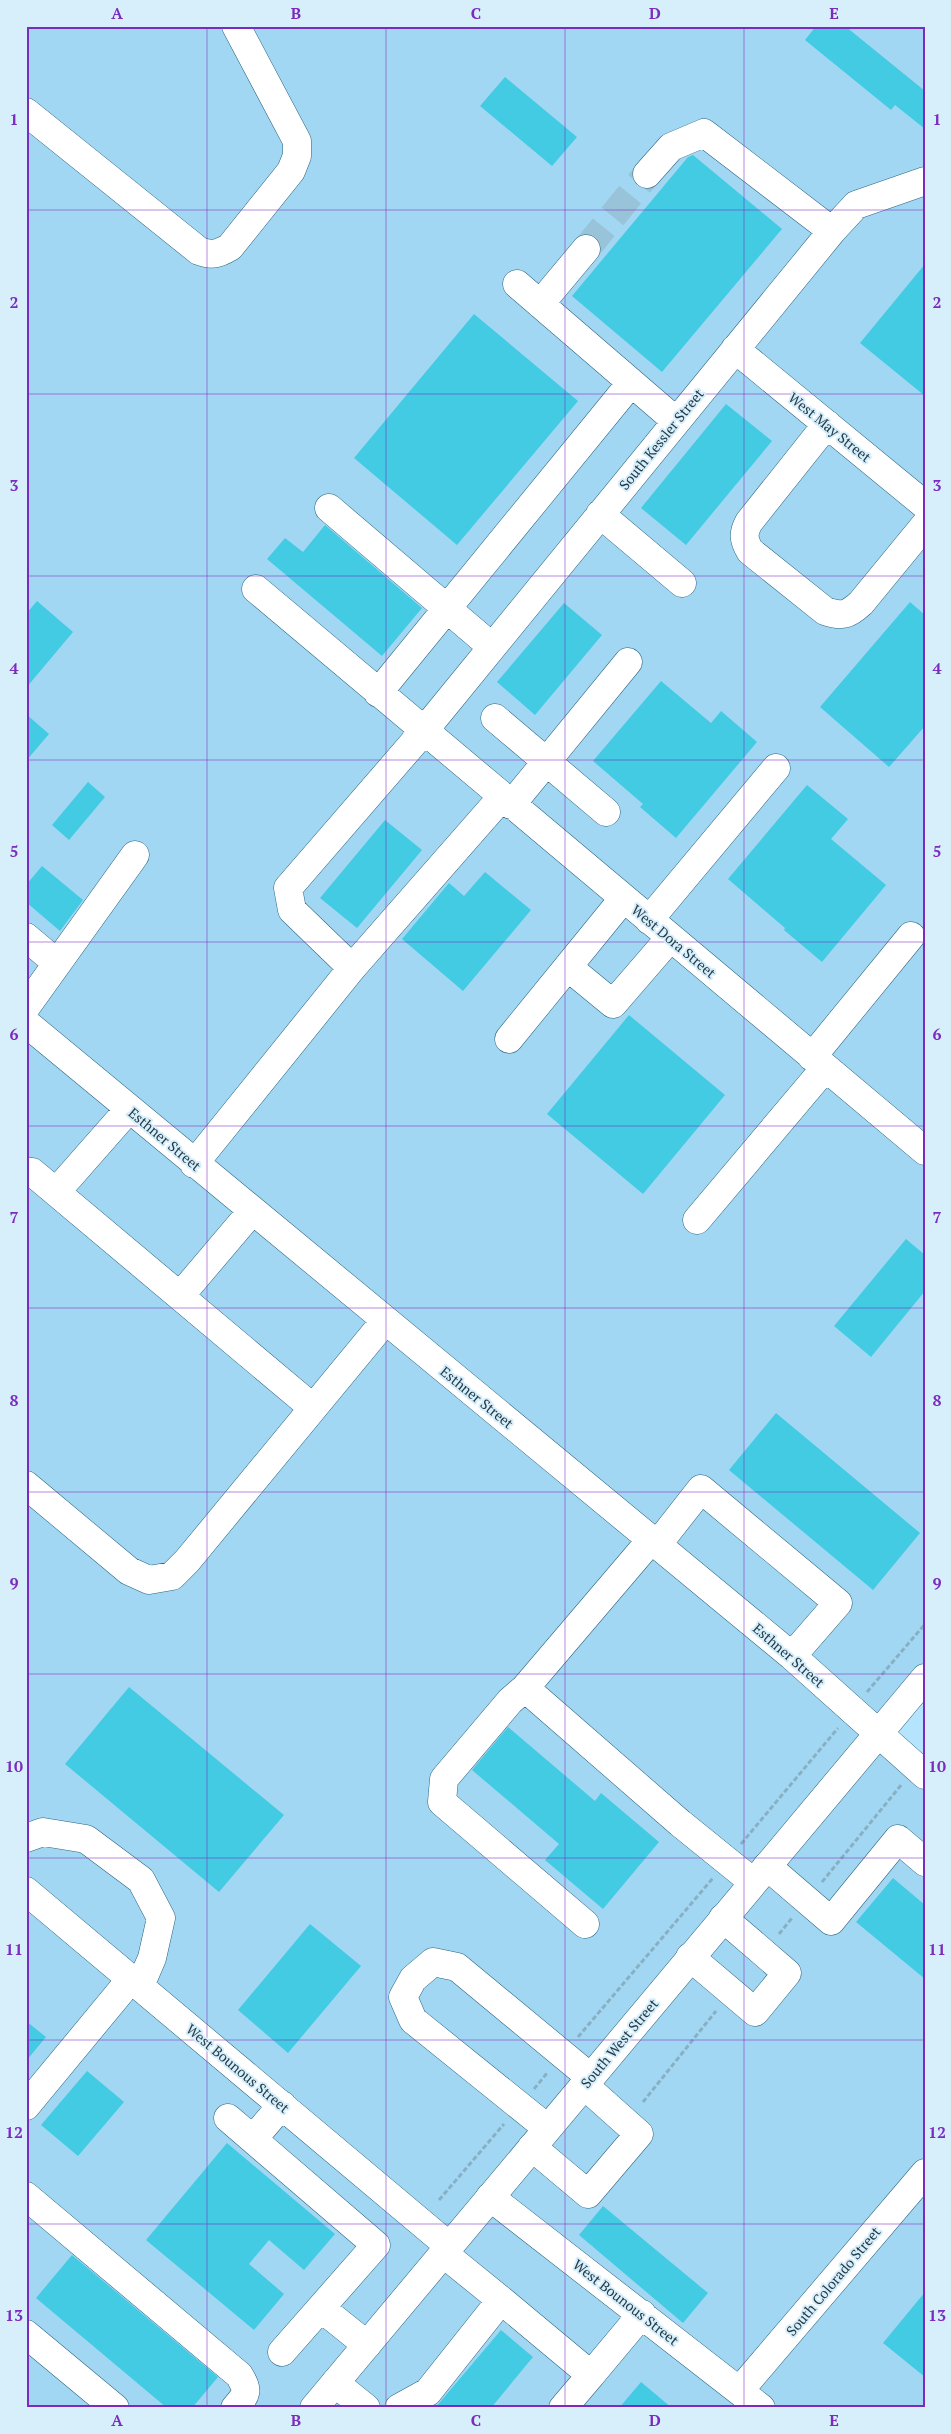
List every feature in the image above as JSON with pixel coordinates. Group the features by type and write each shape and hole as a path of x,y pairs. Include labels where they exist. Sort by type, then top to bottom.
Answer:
{"street":[{"path":"26,112 199,251 209,255 218,254 230,247 291,171 297,156 297,142 236,26"},
{"path":"648,174 671,147 704,133 832,231"},
{"name":"South Kessler Street","path":"352,968 292,910 288,888 423,732 491,646 832,231 856,205 925,182"},
{"path":"540,304 586,249"},
{"path":"517,284 676,421"},
{"name":"West May Street","path":"735,349 925,505"},
{"path":"378,693 631,383"},
{"path":"827,424 749,522 744,531 744,541 750,551 825,612 839,616 850,614 861,603 925,525"},
{"path":"329,508 491,646"},
{"path":"600,514 682,583"},
{"name":"West Dora Street","path":"256,589 423,732 925,1151"},
{"path":"194,1164 352,968 507,801 547,762 628,662"},
{"path":"495,718 606,812"},
{"path":"649,920 776,768"},
{"path":"26,1006 135,855"},
{"path":"509,1038 623,899"},
{"path":"697,1220 819,1062 911,936"},
{"path":"26,937 57,963"},
{"path":"568,967 613,1004 670,938"},
{"name":"Esthner Street","path":"26,1023 194,1164 792,1656 920,1772"},
{"path":"56,1192 129,1109"},
{"path":"26,1172 32,1172 314,1408"},
{"path":"180,1296 252,1211"},
{"path":"26,1485 129,1571 149,1580 172,1576 187,1562 385,1321"},
{"path":"585,1924 442,1802 444,1779 510,1701 525,1688 701,1489 838,1603 792,1656"},
{"name":"South West Street","path":"314,2408 690,1957 879,1736 925,1678"},
{"path":"525,1688 727,1861 760,1874 807,1900 831,1921 898,1839 925,1862"},
{"path":"26,1838 44,1832 86,1839 141,1880 161,1918 152,1958 136,1983 26,2106"},
{"name":"West Bounous Street","path":"26,1891 282,2105 501,2300 591,2375"},
{"path":"690,1957 755,2012 787,1973 723,1918"},
{"path":"433,1962 458,1967 563,2055 587,2081 639,2134 588,2194 540,2138 520,2106 413,2020 403,1997 413,1979 433,1962"},
{"path":"253,2139 282,2105"},
{"path":"228,2118 376,2245 282,2352"},
{"name":"South Colorado Street","path":"740,2390 925,2173"},
{"path":"26,2196 238,2375 246,2386 246,2392 235,2408"},
{"name":"West Bounous Street","path":"490,2197 762,2408"},
{"path":"399,2408 428,2392 501,2300"},
{"path":"321,2308 367,2344"},
{"path":"563,2408 642,2314"},
{"path":"26,2334 115,2408"},
{"path":"335,2383 366,2408"}],"path":[{"path":"439,2200 727,1861 925,1624"},
{"path":"764,1953 807,1900 920,1772"},
{"path":"644,2102 732,1992"}],"shaded area":[{"path":"26,26 925,26 925,1680 879,1736 925,1773 925,2408 26,2408"}],"building":[{"path":"816,26 845,26 925,91 925,129 895,105 891,110 805,40"},
{"path":"505,77 577,137 552,166 480,106"},
{"path":"693,155 782,229 662,372 572,296 688,157"},
{"path":"925,264 925,396 860,343"},
{"path":"474,314 578,401 457,545 354,458"},
{"path":"726,404 772,441 686,545 641,508"},
{"path":"325,525 422,608 382,656 267,559 285,538 303,552"},
{"path":"37,601 73,632 26,688 26,614"},
{"path":"910,602 925,615 925,726 889,767 820,707"},
{"path":"564,603 602,635 535,715 497,682"},
{"path":"661,681 711,723 721,711 757,742 676,838 640,807 643,804 593,761"},
{"path":"26,714 49,734 26,761"},
{"path":"88,782 105,797 69,840 52,825"},
{"path":"807,785 848,819 831,839 886,885 822,962 728,879"},
{"path":"385,820 422,850 357,928 320,898"},
{"path":"42,866 83,900 60,931 26,902 26,885"},
{"path":"485,872 531,910 463,991 402,939 449,883 464,896"},
{"path":"629,1015 725,1095 643,1194 547,1114"},
{"path":"906,1239 925,1255 925,1291 871,1357 834,1326"},
{"path":"776,1413 920,1533 873,1590 729,1470"},
{"path":"129,1687 284,1815 219,1892 65,1764"},
{"path":"508,1727 595,1801 601,1793 659,1842 603,1909 545,1860 559,1844 472,1770"},
{"path":"893,1878 925,1905 925,1979 856,1922"},
{"path":"310,1924 361,1966 288,2053 238,2010"},
{"path":"26,2021 46,2037 26,2061"},
{"path":"87,2071 124,2102 78,2156 41,2125"},
{"path":"227,2143 335,2234 304,2270 269,2240 249,2264 284,2294 254,2330 146,2240"},
{"path":"603,2206 708,2293 683,2323 579,2235"},
{"path":"72,2255 218,2377 192,2408 167,2408 36,2298"},
{"path":"925,2292 925,2377 883,2343"},
{"path":"501,2330 533,2357 491,2408 435,2408"},
{"path":"641,2382 672,2408 619,2408"}],"tunnel":[{"path":"586,249 647,174"}]}
